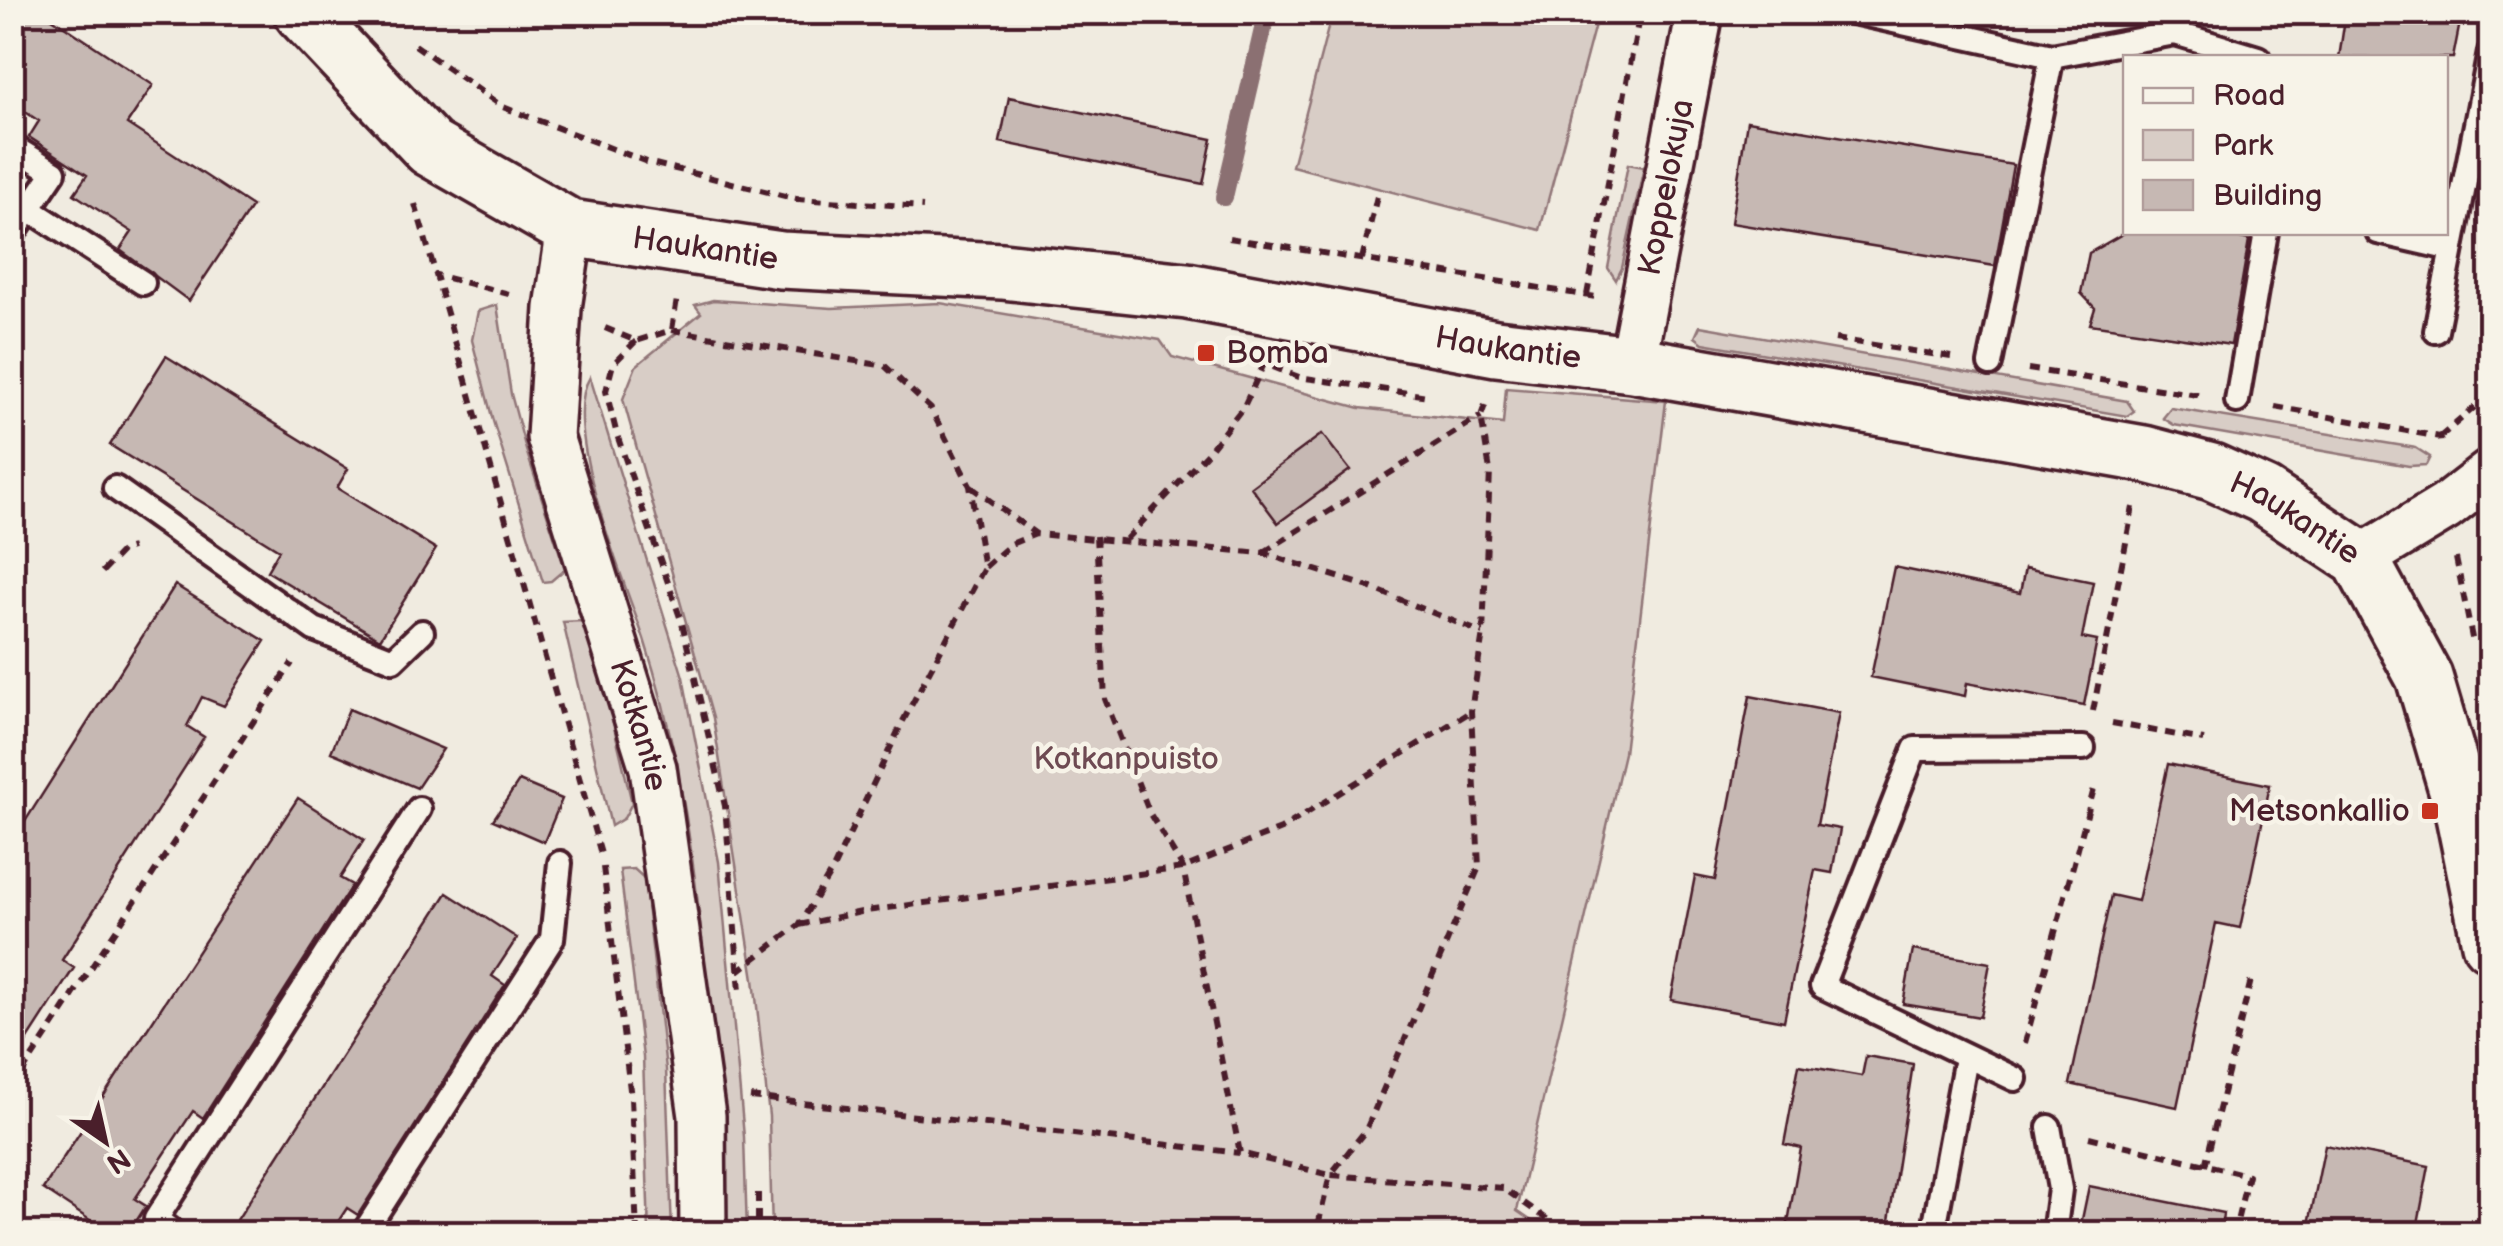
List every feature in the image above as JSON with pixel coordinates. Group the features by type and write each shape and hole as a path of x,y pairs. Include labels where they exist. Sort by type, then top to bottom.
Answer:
{"street":[{"name":"Haukantie","path":"302,12 430,148 570,228 781,260 1002,270 1186,290 1496,348 1632,364 2144,454 2212,472 2263,495 2360,559 2424,677 2462,806 2490,943"},
{"name":"Koppelokuja","path":"1632,364 1700,12"},
{"name":"Kotkantie","path":"570,228 558,308 550,437 653,768 702,1116 703,1234"},
{"path":"2360,559 2446,507 2490,474"}],"lane":[{"path":"1853,12 2052,56 2175,32 2248,55"},
{"path":"2436,331 2490,52"},
{"path":"1990,364 2052,56"},
{"path":"12,146 54,172 12,234"},
{"path":"29,209 143,283"},
{"path":"2237,401 2265,235"},
{"path":"2392,235 2452,248"},
{"path":"115,488 314,629 393,660 422,632"},
{"path":"2015,1080 1822,986 1915,748 2083,748"},
{"path":"176,1234 156,1219 419,809"},
{"path":"363,1234 552,939 560,863"},
{"path":"1933,1234 1966,1058"},
{"path":"2049,1127 2060,1189 2054,1234"}],"path":[{"path":"1587,295 1640,12"},
{"path":"404,37 504,107 647,162 797,199 898,204"},
{"path":"1362,259 1378,192"},
{"path":"672,330 885,366 931,409 970,486 984,568"},
{"path":"1244,360 1299,377 1430,397"},
{"path":"1126,540 1209,451 1244,406 1264,364"},
{"path":"2015,1080 2095,783 2083,748 2092,720 2155,388"},
{"path":"2440,437 2490,394"},
{"path":"1263,553 1481,416 1486,406 1468,402"},
{"path":"1316,1234 1330,1175 1366,1130 1480,867 1471,711 1483,633 1490,471 1481,416"},
{"path":"970,486 1036,534"},
{"path":"738,971 800,925 834,866 902,724 984,568 1011,544 1036,534 1096,536 1263,553 1370,587 1483,633"},
{"path":"1096,536 1105,699 1150,814 1183,868 1240,1153"},
{"path":"12,1088 314,629"},
{"path":"800,925 866,911 1183,868 1282,829 1471,711"},
{"path":"2092,720 2204,740"},
{"path":"2205,1166 2252,976"},
{"path":"750,1097 1240,1153 1330,1175 1503,1188 1568,1234"},
{"path":"2049,1127 2248,1174 2234,1234"}],"green space":[{"path":"1332,13 1598,13 1540,230 1292,166"},
{"path":"1628,164 1644,167 1616,280 1608,268"},
{"name":"Kotkanpuisto","path":"713,300 832,308 940,303 1160,340 1172,357 1360,408 1503,424 1506,388 1666,401 1624,753 1517,1211 1549,1233 772,1233 769,1116 754,979 713,718 623,399 636,366 701,313 695,305"},
{"path":"497,305 511,394 565,569 551,581 543,582 472,340 478,311"},
{"path":"1700,326 2127,401 2134,411 2127,416 1703,343 1695,337"},
{"path":"590,377 683,677 719,862 744,1137 747,1233 723,1233 707,990 685,813 657,682 588,467 583,400"},
{"path":"2171,408 2416,448 2430,457 2426,465 2409,466 2174,425 2163,418"},
{"path":"581,621 591,630 632,803 624,818 611,826 563,622"},
{"path":"634,869 644,878 666,1069 672,1233 649,1233 643,1057 620,870"}],"building":[{"path":"12,12 43,12 153,85 127,124 252,206 189,301 120,250 132,232 74,194 87,175 29,137 39,121 12,103"},
{"path":"2363,12 2462,12 2453,58 2339,55 2344,25"},
{"path":"1009,97 1212,139 1203,184 1000,142"},
{"path":"1747,121 2013,165 1995,266 1731,223"},
{"path":"2123,234 2228,235 2249,240 2231,345 2090,324 2095,308 2081,293 2089,253"},
{"path":"166,356 348,469 337,488 436,549 380,639 267,571 279,550 110,445"},
{"path":"1322,434 1350,470 1278,523 1251,487"},
{"path":"1894,567 2020,593 2025,568 2093,582 2082,638 2097,641 2084,705 1967,683 1965,696 1871,677"},
{"path":"175,585 265,641 224,706 202,697 187,726 204,737 62,960 74,968 12,1064 12,842"},
{"path":"1750,696 1839,713 1817,825 1840,829 1832,873 1815,870 1784,1021 1671,1000 1695,876 1715,880"},
{"path":"349,709 443,749 417,788 331,752"},
{"path":"2168,764 2270,785 2240,928 2216,923 2177,1107 2070,1084 2111,895 2138,901"},
{"path":"519,781 562,799 544,842 493,820"},
{"path":"298,798 364,840 340,878 352,885 203,1118 193,1111 135,1199 146,1206 128,1234 111,1234 43,1189"},
{"path":"447,893 517,938 492,976 505,985 358,1215 347,1208 330,1234 228,1234"},
{"path":"1913,950 1990,963 1980,1017 1903,1004"},
{"path":"1866,1056 1913,1064 1887,1234 1786,1234 1801,1148 1784,1144 1799,1065 1862,1076"},
{"path":"2325,1145 2429,1166 2416,1234 2307,1234"},
{"path":"2089,1186 2223,1213 2221,1234 2079,1234"}],"waterway":[{"path":"1224,197 1267,12"}],"place":[{"name":"Bomba","path":"1206,353"},
{"name":"Metsonkallio","path":"2430,811"}]}
